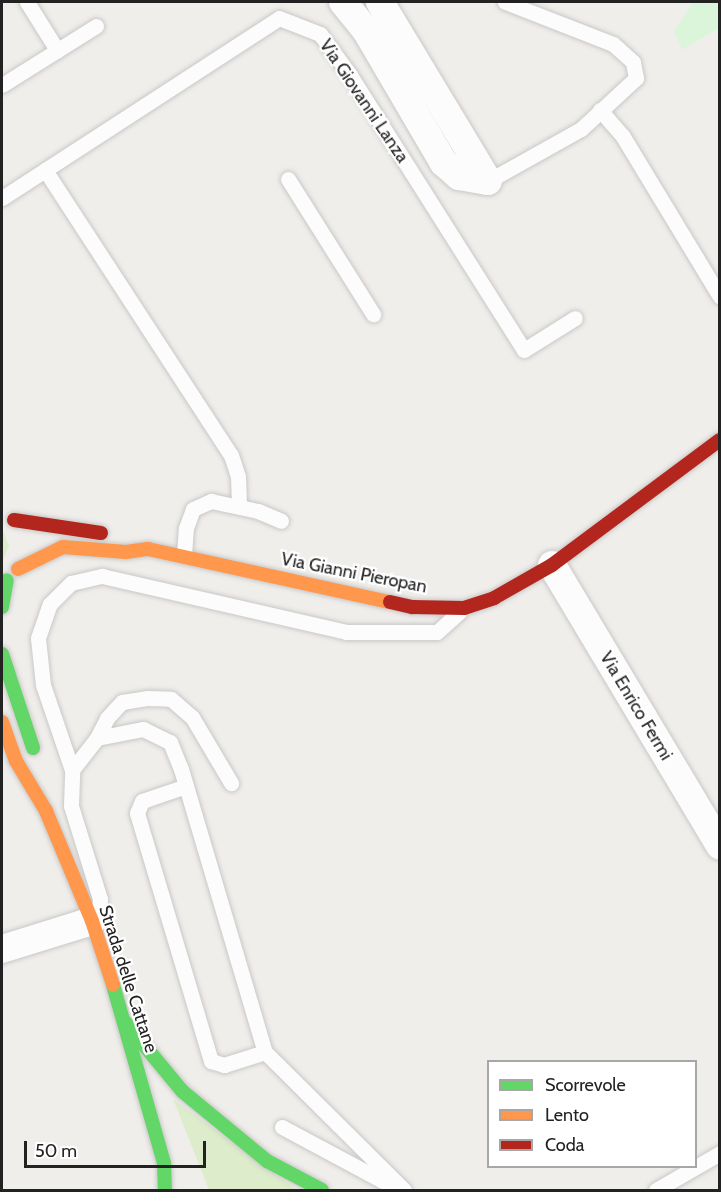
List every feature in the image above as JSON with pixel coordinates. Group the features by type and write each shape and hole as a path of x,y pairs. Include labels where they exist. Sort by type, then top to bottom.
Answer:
{"street":[{"path":"343,2 366,32 444,163 459,176 488,181"},
{"path":"380,2 488,181"},
{"name":"Via Gianni Pieropan","path":"18,569 63,547 126,552 148,549 184,555 412,607 464,608 494,598 552,565 720,440"},
{"path":"2,512 14,520 22,535"},
{"name":"Via Gianni Pieropan","path":"14,520 74,526 127,538 148,549"},
{"path":"2,607 4,581 18,569 24,552"},
{"name":"Via Enrico Fermi","path":"552,565 720,846"},
{"name":"Strada delle Cattane","path":"2,654 36,755 46,811"},
{"name":"Strada delle Cattane","path":"2,722 16,761 46,811 92,921 125,1022 164,1163 165,1191"},
{"path":"2,949 92,921"},
{"path":"125,1022 182,1091 267,1161 322,1191"},
{"path":"153,1191 164,1163"},
{"name":"Strada delle Cattane","path":"164,1163 180,1191"}],"lane":[{"path":"27,2 57,50"},
{"path":"488,181 581,129 636,78 633,62 613,44 505,2"},
{"name":"Via Giovanni Lanza","path":"2,198 279,18 320,34 350,75 524,350 575,318"},
{"path":"2,85 96,26"},
{"path":"600,110 622,135 720,297"},
{"path":"45,170 231,454 238,476 239,506"},
{"path":"288,179 374,314"},
{"path":"184,555 186,528 193,509 211,501 239,506 281,521"},
{"path":"92,921 98,914 99,899 71,806 72,770 43,685 38,638 50,604 71,583 102,576 346,632 437,632 464,608"},
{"path":"72,770 97,738 107,718 122,702 147,698 171,699 192,717 231,783"},
{"path":"97,738 143,729 170,742 186,786 265,1052 402,1191"},
{"path":"186,786 142,801 137,813 211,1060 224,1065 265,1052"},
{"path":"282,1127 402,1191"},
{"path":"697,1167 720,1153"},
{"path":"656,1191 695,1168"}],"green space":[{"path":"693,2 719,2 719,28 682,50 674,31"},
{"path":"2,529 9,546 2,562"},
{"path":"173,1099 297,1190 209,1190"}],"traffic: fast":[{"path":"2,607 7,580"},
{"path":"2,654 33,748"},
{"path":"113,985 164,1163 165,1190"},
{"path":"125,1022 182,1091 267,1161 322,1190"}],"traffic: slow":[{"path":"18,569 63,547 126,552 148,549 390,602"},
{"path":"2,722 16,761 46,811 92,921 113,985"}],"traffic: jam":[{"path":"390,602 412,607 464,608 494,598 552,565 720,440"},
{"path":"14,520 101,533"}]}
